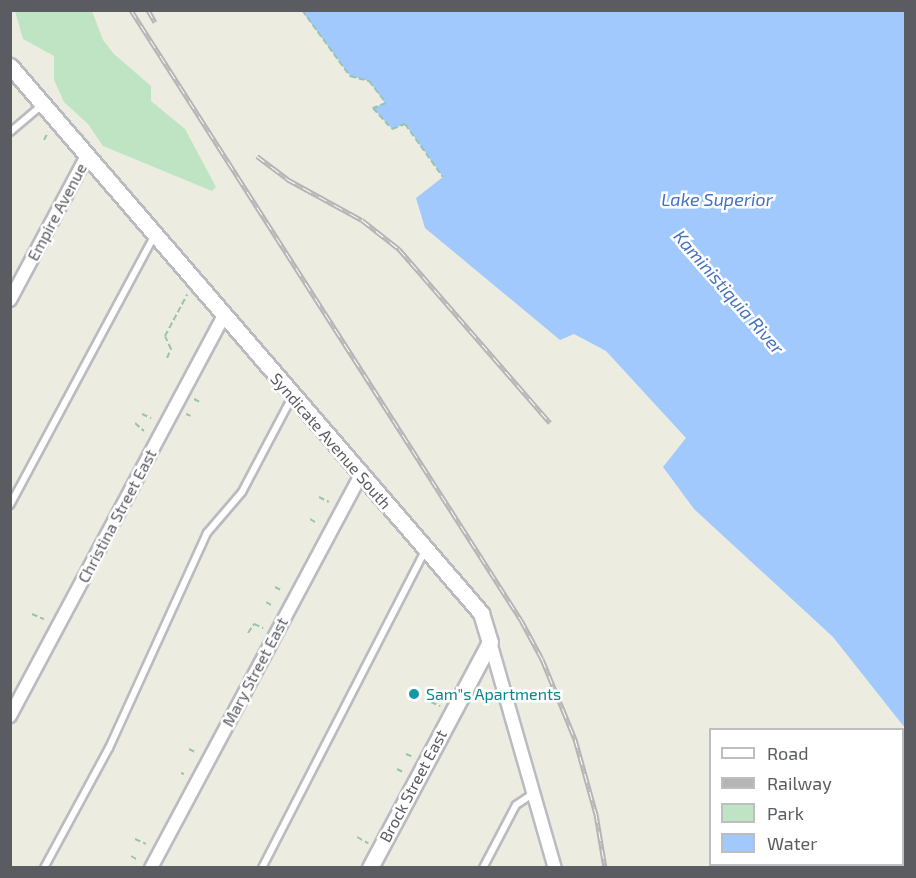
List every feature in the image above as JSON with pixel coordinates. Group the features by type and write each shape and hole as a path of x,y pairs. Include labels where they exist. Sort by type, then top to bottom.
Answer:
{"street":[{"name":"Syndicate Avenue South","path":"10,66 360,476 481,613 555,867"},
{"name":"Empire Avenue","path":"10,300 87,156"},
{"name":"Christina Street East","path":"10,716 224,316"},
{"name":"Mary Street East","path":"151,867 360,476"},
{"name":"Brock Street East","path":"370,867 490,642"}],"lane":[{"path":"10,132 43,104"},
{"path":"10,504 154,236"},
{"path":"44,867 109,748 207,532 242,492 293,396"},
{"path":"262,867 426,549"},
{"path":"483,867 516,805 535,793"}],"path":[{"path":"302,10 350,76 369,81 386,103 373,108 392,129 405,124 443,177"},
{"path":"44,140 48,132"},
{"path":"167,358 171,349 165,336 187,295"},
{"path":"194,399 202,403"},
{"path":"142,414 151,418"},
{"path":"186,414 191,416"},
{"path":"135,423 144,431"},
{"path":"319,497 328,502"},
{"path":"310,519 317,523"},
{"path":"275,587 281,590"},
{"path":"266,602 273,606"},
{"path":"32,614 44,619"},
{"path":"248,633 254,624 263,628"},
{"path":"431,702 440,706"},
{"path":"189,749 195,752"},
{"path":"406,753 413,757"},
{"path":"397,769 405,773"},
{"path":"357,837 368,843"},
{"path":"135,838 146,844"},
{"path":"131,856 138,860"}],"green space":[{"path":"15,11 92,11 103,40 114,54 151,86 151,101 185,129 216,187 212,191 103,146 88,124 64,102 54,80 54,56 23,39"}],"water":[{"name":"Lake Superior","path":"302,11 905,11 905,728 833,637 694,509 663,467 686,438 606,351 574,334 560,340 425,228 416,198 443,177 405,124 392,129 373,108 385,103 369,81 350,76"}],"railway":[{"path":"131,10 521,620 542,659 575,739 596,814 605,868"},
{"path":"148,10 155,22"},
{"path":"257,156 287,179 362,220 399,249 550,423"}],"place":[{"name":"Sam\"s Apartments","path":"414,694"}],"water label":[{"name":"Kaministiquia River","path":"729,292"}]}
